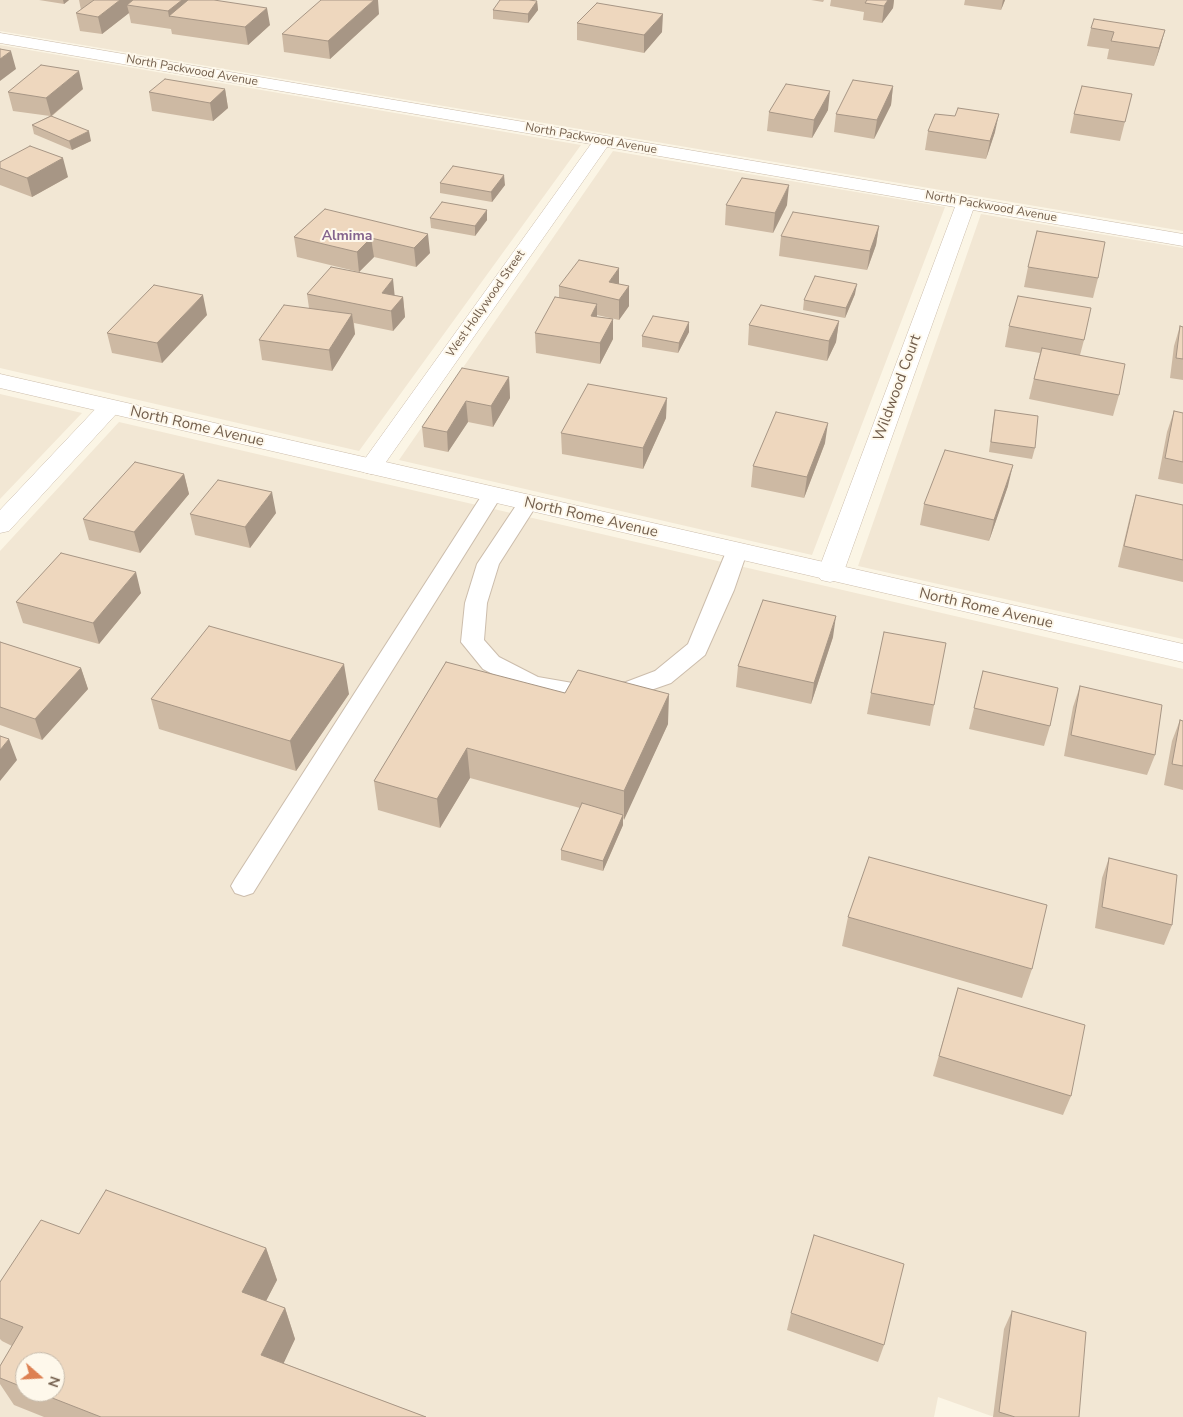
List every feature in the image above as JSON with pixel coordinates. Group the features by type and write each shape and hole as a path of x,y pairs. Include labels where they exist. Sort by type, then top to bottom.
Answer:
{"street":[{"name":"North Packwood Avenue","path":"0,38 1183,240"},
{"name":"West Hollywood Street","path":"371,467 602,141"},
{"name":"Wildwood Court","path":"830,574 966,203"},
{"name":"North Rome Avenue","path":"0,381 830,574 1183,653"},
{"path":"0,525 110,407"}],"lane":[{"path":"244,886 492,495"},
{"path":"528,503 488,564 476,603 472,642 492,663 533,684 593,692 628,690 663,677 697,649 723,590 736,552"}],"shaded area":[{"path":"0,0 1183,0 1183,231 0,31"},
{"path":"0,45 581,145 359,451 0,368"},
{"path":"613,151 945,207 812,555 399,460"},
{"path":"981,214 1183,248 1183,639 858,566"},
{"path":"0,394 82,413 0,499"},
{"path":"119,422 1183,669 1183,1417 994,1417 938,1397 934,1417 0,1417 0,551"}],"building":[{"path":"94,0 120,0 98,17 76,13"},
{"path":"133,0 182,0 168,11 127,5"},
{"path":"188,0 214,0 267,8 245,27 169,16"},
{"path":"321,0 374,0 328,41 282,34"},
{"path":"500,0 537,1 528,14 493,10"},
{"path":"867,0 888,0 884,6 865,3"},
{"path":"597,3 663,14 644,35 577,23"},
{"path":"1094,19 1165,30 1159,48 1111,41 1114,32 1091,28"},
{"path":"0,49 11,51 0,59"},
{"path":"41,65 79,71 46,98 8,92"},
{"path":"165,79 225,89 210,103 149,92"},
{"path":"853,80 893,86 877,120 836,114"},
{"path":"786,84 830,91 814,120 769,112"},
{"path":"1082,86 1132,94 1125,122 1074,114"},
{"path":"958,108 999,114 990,141 928,131 935,114 955,116"},
{"path":"51,116 89,131 69,141 32,125"},
{"path":"30,146 63,158 27,178 0,168 0,162"},
{"path":"453,166 504,175 491,192 440,183"},
{"path":"742,178 789,185 775,213 726,205"},
{"path":"442,202 487,210 475,226 430,218"},
{"path":"325,209 428,234 414,248 371,238 357,252 294,237"},
{"path":"793,212 879,226 870,251 781,236"},
{"path":"1037,231 1105,242 1098,278 1028,267"},
{"path":"579,260 619,268 609,282 629,286 619,300 559,286"},
{"path":"331,267 393,279 382,293 403,297 391,311 307,294"},
{"path":"815,276 857,284 846,308 804,300"},
{"path":"154,285 203,295 157,343 107,333"},
{"path":"1018,296 1091,308 1084,340 1009,326"},
{"path":"555,297 597,304 591,316 613,319 600,343 535,333"},
{"path":"284,305 352,314 329,350 259,340"},
{"path":"761,305 839,321 829,341 749,325"},
{"path":"653,316 689,322 679,343 642,336"},
{"path":"1180,326 1183,327 1183,359 1176,358"},
{"path":"1042,348 1125,364 1119,395 1034,379"},
{"path":"462,368 509,377 491,406 466,401 447,432 422,427"},
{"path":"588,384 667,398 643,448 561,433"},
{"path":"995,410 1038,416 1035,448 991,442"},
{"path":"1174,411 1183,413 1183,462 1165,458"},
{"path":"776,412 828,423 807,477 753,466"},
{"path":"945,450 1013,465 994,520 924,504"},
{"path":"135,462 184,474 134,532 83,519"},
{"path":"218,480 272,492 245,527 190,514"},
{"path":"1136,495 1183,505 1183,560 1124,546"},
{"path":"61,553 136,572 93,623 16,602"},
{"path":"763,600 836,616 814,683 738,666"},
{"path":"209,626 344,664 290,741 151,699"},
{"path":"884,632 946,643 934,705 871,693"},
{"path":"0,642 81,668 35,719 0,707"},
{"path":"446,662 565,693 578,670 669,694 624,791 467,748 437,799 374,781"},
{"path":"983,671 1058,688 1050,726 974,708"},
{"path":"1080,686 1162,705 1155,755 1071,735"},
{"path":"1180,720 1183,721 1183,766 1172,764"},
{"path":"0,736 9,739 0,750"},
{"path":"582,803 623,815 603,861 561,850"},
{"path":"869,857 1047,905 1032,969 848,917"},
{"path":"1109,858 1177,875 1172,925 1102,907"},
{"path":"958,988 1085,1025 1071,1096 939,1056"},
{"path":"106,1190 266,1248 242,1292 285,1308 261,1355 426,1417 101,1417 63,1402 65,1402 65,1352 15,1352 15,1384 0,1378 0,1366 23,1327 0,1318 0,1282 41,1220 79,1234"},
{"path":"814,1235 904,1264 884,1345 791,1313"},
{"path":"1012,1311 1086,1332 1079,1417 1015,1417 999,1412"}],"district":[{"name":"Almima","path":"347,237"}]}
